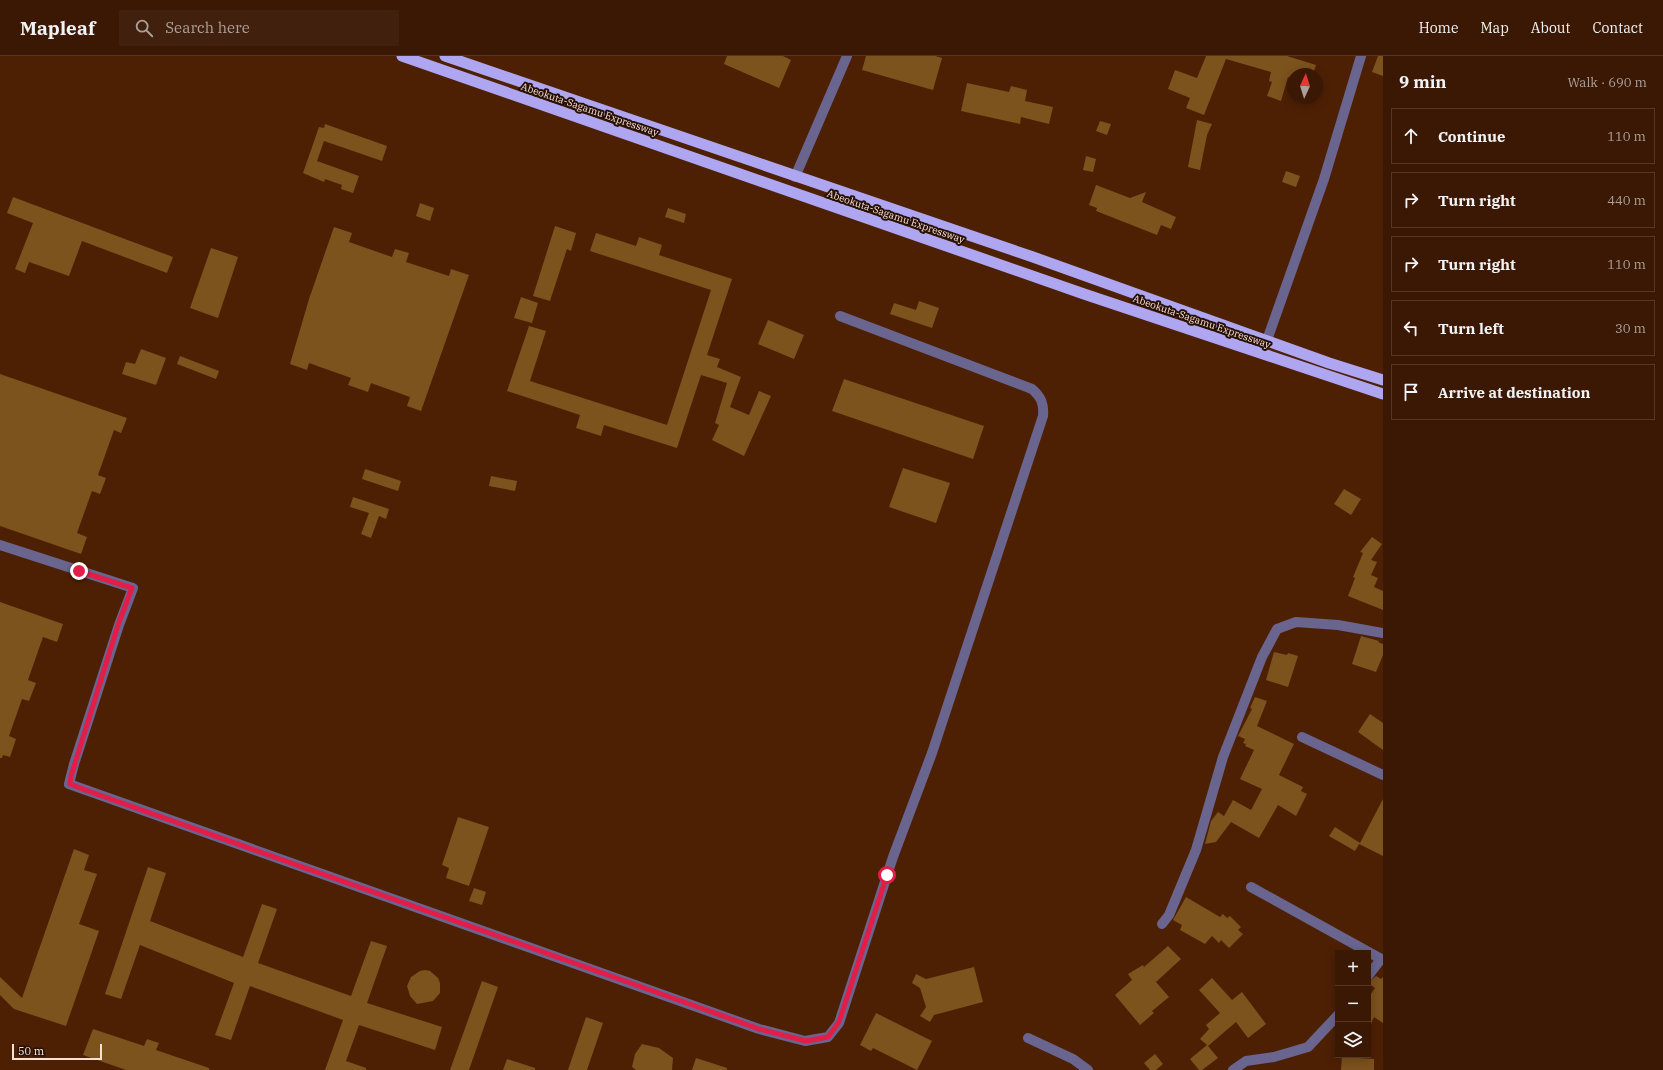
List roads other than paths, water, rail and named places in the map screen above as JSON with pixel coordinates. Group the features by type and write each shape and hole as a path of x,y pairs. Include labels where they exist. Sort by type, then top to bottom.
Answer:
{"highway":[{"name":"Abeokuta-Sagamu Expressway","path":"402,56 1084,294 1383,394"},
{"name":"Abeokuta-Sagamu Expressway","path":"445,56 795,177 1033,257 1323,361 1383,380"}],"street":[{"path":"795,177 847,56"},
{"path":"1267,340 1324,179 1361,56"},
{"path":"0,545 132,588 118,625 76,756 70,784 752,1026 806,1041 828,1037 839,1022 893,857 932,753 1043,416 1044,404 1032,389 840,316"},
{"path":"1162,924 1168,914 1196,850 1222,756 1262,657 1277,629 1296,622 1338,625 1383,633"},
{"path":"1302,738 1383,775"},
{"path":"1251,887 1382,959 1371,972"},
{"path":"1233,1070 1246,1061 1274,1057 1308,1047 1335,1018"},
{"path":"1028,1038 1073,1059 1088,1070"}]}
